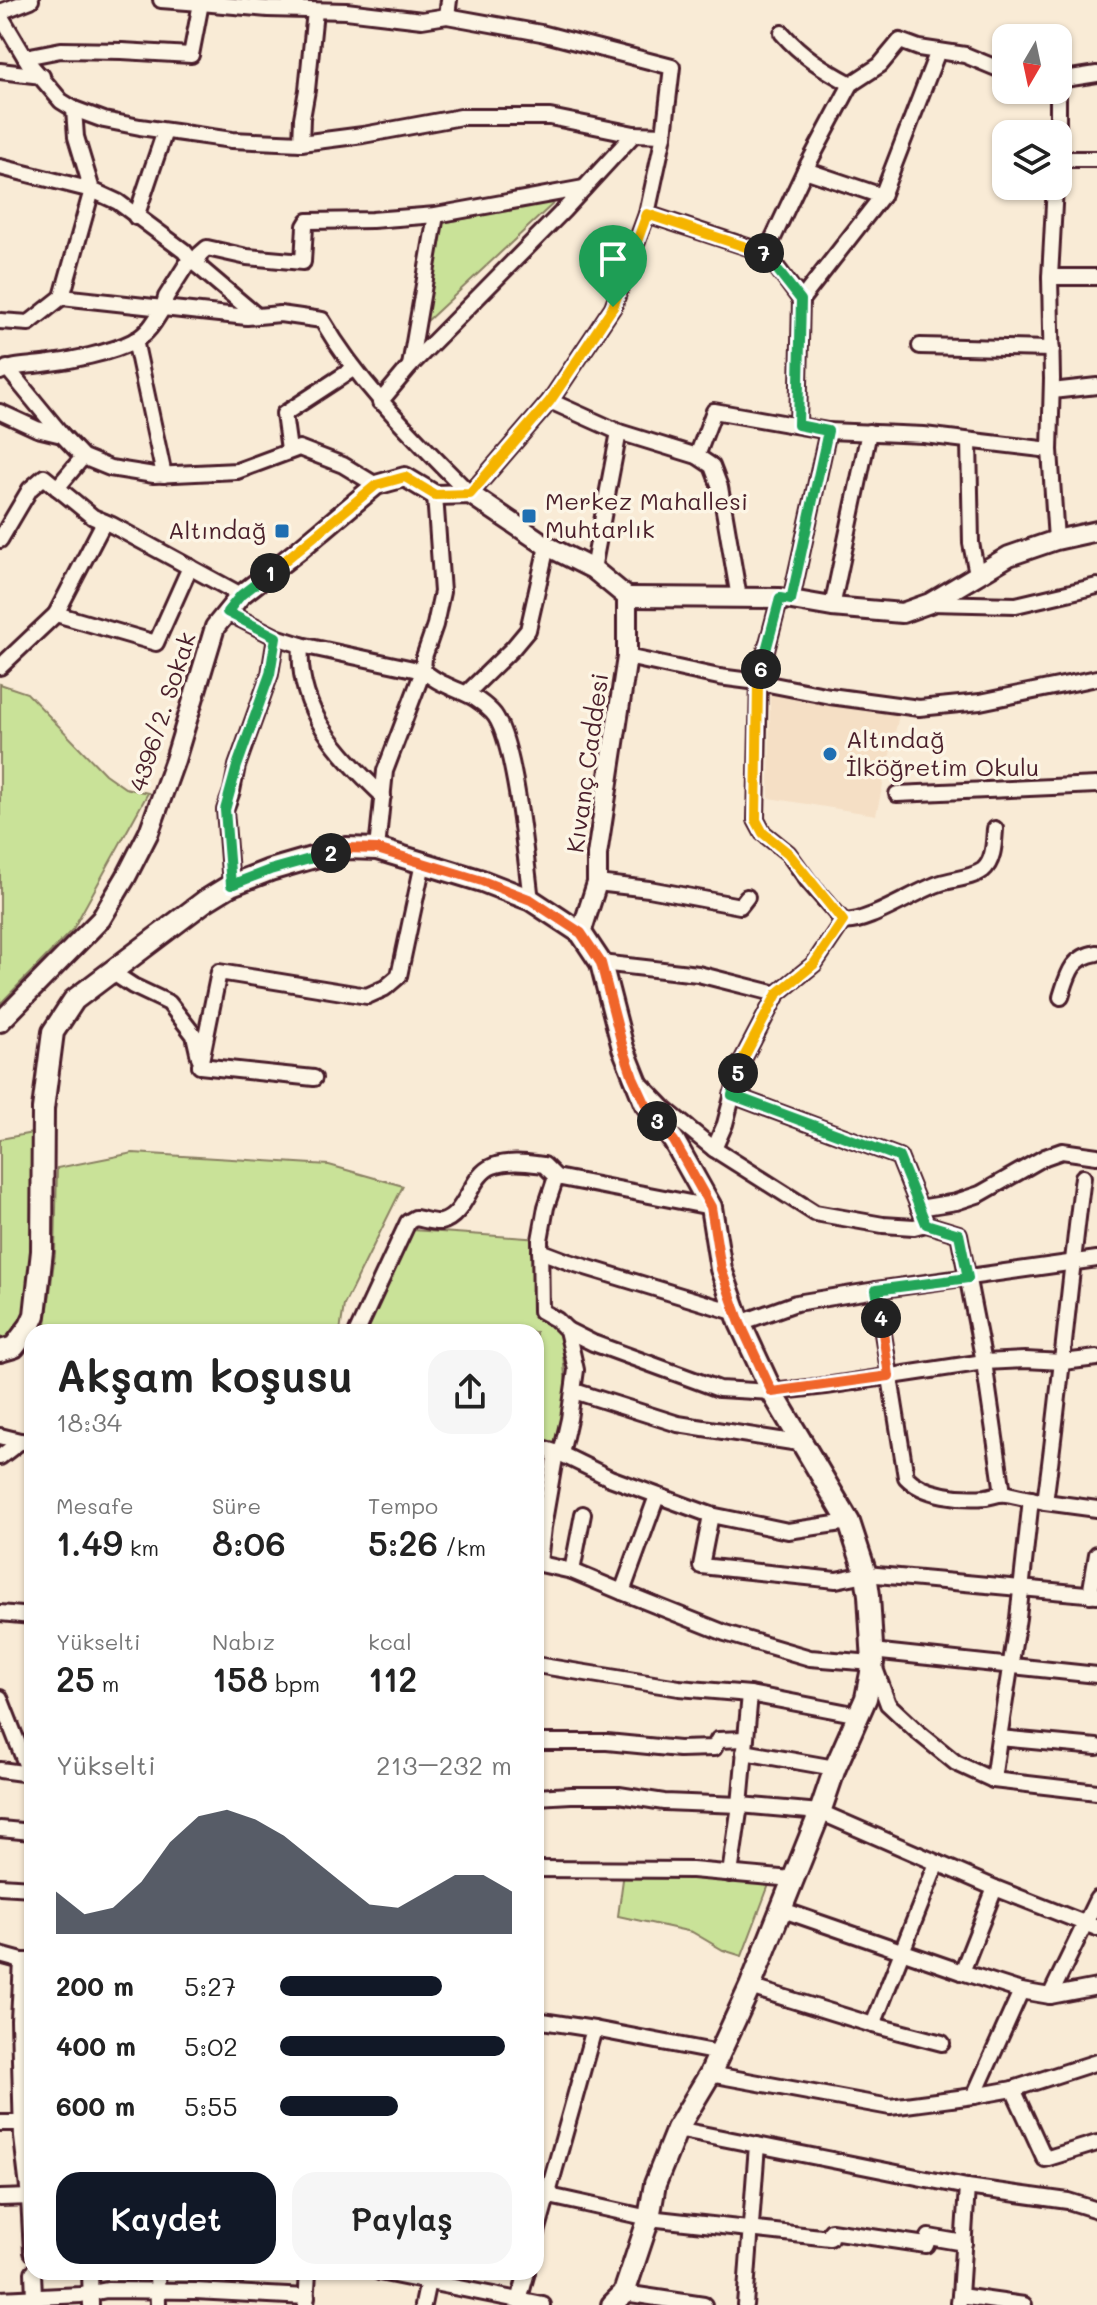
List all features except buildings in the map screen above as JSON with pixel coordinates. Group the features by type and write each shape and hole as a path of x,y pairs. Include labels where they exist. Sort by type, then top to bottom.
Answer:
{"main road":[{"path":"33,1324 42,1251 43,1109 53,1032 74,1000 205,901 231,885 270,870 346,848 377,849 531,900 581,933 601,963 633,1077 650,1112 674,1141 711,1207 721,1269 738,1318 772,1392 849,1522 866,1574 873,1657 866,1698 835,1768 750,1987 710,2074 677,2129 655,2184 649,2218 618,2299"},
{"path":"0,1351 14,1347 24,1337"}],"street":[{"path":"31,0 0,14 25,57 61,101 104,120 232,140 301,143 461,117 550,117 634,134 664,135"},
{"path":"4,370 83,457 110,468 154,475 237,471 299,448 343,465 376,485 405,477 435,495 470,494 550,401 613,307 647,214 664,135 672,67 541,33 447,16 422,20 346,11 161,0"},
{"path":"447,16 449,0"},
{"path":"25,57 61,50 191,55 201,2"},
{"path":"301,143 315,11"},
{"path":"782,33 816,65 851,84"},
{"path":"766,253 805,170 851,84 880,65 900,41 919,48 965,55 992,66"},
{"path":"798,425 801,300 882,196 938,51"},
{"path":"0,71 42,76"},
{"path":"1072,78 1097,74"},
{"path":"0,321 29,323 62,297 92,190 76,137 74,109"},
{"path":"136,217 165,131"},
{"path":"380,402 410,366 634,134"},
{"path":"1072,159 1097,159"},
{"path":"0,167 92,190 118,202 184,251 257,316"},
{"path":"805,170 882,196"},
{"path":"4,370 48,364 135,340 152,327 166,297 207,248 247,257 303,262 308,221 436,215 584,188"},
{"path":"1054,200 1050,277 1050,450 1056,540"},
{"path":"647,214 766,253 801,300"},
{"path":"410,366 436,215"},
{"path":"1050,277 1097,277"},
{"path":"62,297 247,317 280,314 322,320 353,369 380,402 470,494 547,546 593,569 627,597 786,599 832,607 902,613 930,603 1009,556 1056,540 1097,531"},
{"path":"135,340 164,475"},
{"path":"920,346 1052,349"},
{"path":"289,450 284,414 353,369"},
{"path":"1052,391 1097,386"},
{"path":"550,401 619,432 697,456 712,466 720,487 739,598"},
{"path":"697,456 714,411 828,431 924,435 1050,450"},
{"path":"1,415 62,435"},
{"path":"828,431 786,599 758,682 756,820 763,833 788,853 843,921 851,922 916,892 976,874 986,868 992,855 995,829"},
{"path":"593,569 619,432"},
{"path":"832,607 869,432"},
{"path":"969,441 971,543 977,574"},
{"path":"57,488 83,457"},
{"path":"0,540 30,489 44,477 93,517 241,595"},
{"name":"4396/2. Sokak","path":"0,1022 101,919 126,877 149,832 175,760 215,627 241,595 376,485"},
{"path":"377,849 385,771 423,671 442,592 435,495"},
{"path":"0,667 56,614 104,522"},
{"path":"467,693 528,630 547,546"},
{"path":"56,614 156,643 190,567"},
{"path":"930,603 1016,605 1097,586"},
{"name":"Kıvanç Caddesi","path":"581,933 597,883 597,855 627,657 627,597"},
{"path":"227,612 276,637 301,645 423,671 443,684 467,693 489,709 504,731 517,797 531,900"},
{"path":"231,885 225,810 237,766 270,674 276,637"},
{"path":"301,645 299,667 313,710 342,755 383,796"},
{"path":"627,657 719,677 919,708 980,702 1097,678"},
{"path":"897,794 1097,785"},
{"path":"200,1066 219,972 367,996 385,988 399,976 423,863"},
{"path":"597,883 740,906 747,897"},
{"path":"714,1149 725,1124 741,1063 777,994 814,964 843,921"},
{"path":"1061,997 1069,969 1080,957 1097,953"},
{"path":"601,963 698,974 777,994"},
{"path":"110,971 169,1003 194,1035 200,1066"},
{"path":"200,1066 314,1078"},
{"path":"633,1077 666,1110 714,1149 815,1213 883,1225 914,1227 926,1224 959,1234 984,1362 1003,1493"},
{"path":"732,1095 899,1157 926,1224"},
{"path":"919,1208 956,1202 980,1194 1045,1157 1062,1151 1097,1156"},
{"path":"361,1324 408,1222 415,1218 438,1223 446,1220 491,1167 519,1162 544,1165 556,1177 711,1207"},
{"path":"556,1177 546,1207 540,1251 541,1311 567,1330 593,1343 719,1389 772,1392 984,1362 1063,1362 1097,1358"},
{"path":"993,1780 1021,1588 1063,1362 1083,1177"},
{"path":"540,1251 738,1318 796,1303 1097,1259"},
{"path":"876,1290 906,1477 914,1485 927,1491 963,1496 986,1497 1003,1493 1097,1509"},
{"path":"544,1522 574,1391 576,1370 567,1330"},
{"path":"574,1391 678,1424 805,1444"},
{"path":"0,1436 24,1442"},
{"path":"0,1457 24,1443"},
{"path":"544,1449 610,1478 711,1515 788,1531 849,1522"},
{"path":"622,1592 657,1496"},
{"path":"572,1571 583,1514"},
{"path":"711,1515 701,1566 836,1580 866,1574 1093,1595 1097,1554"},
{"path":"544,1565 572,1571 725,1633 810,1658 873,1657 1097,1675"},
{"path":"0,1613 24,1615"},
{"path":"873,1657 888,1704 956,1763 993,1780 1097,1792"},
{"path":"544,1666 679,1688 750,1694 859,1715"},
{"path":"730,1874 750,1694"},
{"path":"0,1698 24,1759"},
{"path":"999,1738 1097,1747"},
{"path":"544,1742 607,1742 679,1749 714,1748 718,1740 835,1768"},
{"path":"0,1770 24,1775"},
{"path":"544,1797 619,1795 664,1802 820,1812 995,1888 1091,1925"},
{"path":"0,1829 24,1831"},
{"path":"873,2025 937,1863"},
{"path":"544,1869 678,1869 792,1879"},
{"path":"0,1886 24,1888"},
{"path":"962,1972 995,1888"},
{"path":"1050,1996 1091,1925 1097,1899"},
{"path":"780,1909 1021,1991 1050,1996 1097,1987"},
{"path":"0,1955 24,1960"},
{"path":"24,1983 19,2020 24,2084"},
{"path":"750,1987 942,2043"},
{"path":"974,2096 1021,1991"},
{"path":"544,2021 719,2053"},
{"path":"544,2183 594,2029"},
{"path":"710,2074 890,2107 1013,2089 1097,2062"},
{"path":"1013,2089 1045,2159 1097,2143"},
{"path":"0,2123 24,2123"},
{"path":"677,2129 967,2187 1068,2201 1097,2210"},
{"path":"745,2305 757,2145"},
{"path":"967,2187 959,2301 1024,2305"},
{"path":"544,2190 554,2197 649,2218 830,2238 831,2231 926,2245 929,2237 964,2243"},
{"path":"0,2198 24,2197"},
{"path":"33,2280 34,2297"},
{"path":"0,2299 91,2299 107,2290 157,2297 306,2301 307,2280"},
{"path":"423,2305 427,2280"},
{"path":"439,2280 543,2305"},
{"path":"519,2301 525,2280"},
{"path":"618,2299 704,2305"}],"shaded area":[{"name":"Altındağ İlköğretim Okulu","path":"770,693 900,711 876,815 769,798"}],"green space":[{"path":"556,201 425,323 442,223"},
{"path":"0,684 27,693 105,774 125,788 148,793 73,929 0,1004"},
{"path":"38,1132 37,1263 27,1316 13,1333 0,1340 0,1139"},
{"path":"133,1153 329,1165 403,1186 344,1305 341,1324 46,1324 55,1253 57,1168"},
{"path":"412,1230 540,1239 535,1312 561,1333 566,1386 557,1442 544,1440 544,1324 365,1324"},
{"path":"624,1872 770,1882 742,1956 723,1950 692,1932 618,1916"}],"place":[{"name":"Merkez Mahallesi Muhtarlık","path":"529,516"},
{"name":"Altındağ","path":"282,531"},
{"name":"Altındağ İlköğretim Okulu","path":"830,754"}],"route":[{"path":"647,214 766,253 801,300 798,425 828,431 791,600 780,598 759,677 755,807 756,820 763,833 788,853 843,921 814,964 777,994 741,1063 732,1095 899,1157 926,1224 959,1234 968,1278 876,1290 889,1376 772,1392 740,1323 721,1269 711,1207 674,1141 645,1103 623,1048 601,963 581,933 531,900 482,881 377,849 346,848 231,885 225,810 237,766 270,674 276,637 227,612 241,595 376,485 405,477 435,495 470,494 550,401 613,307 647,214"}]}
